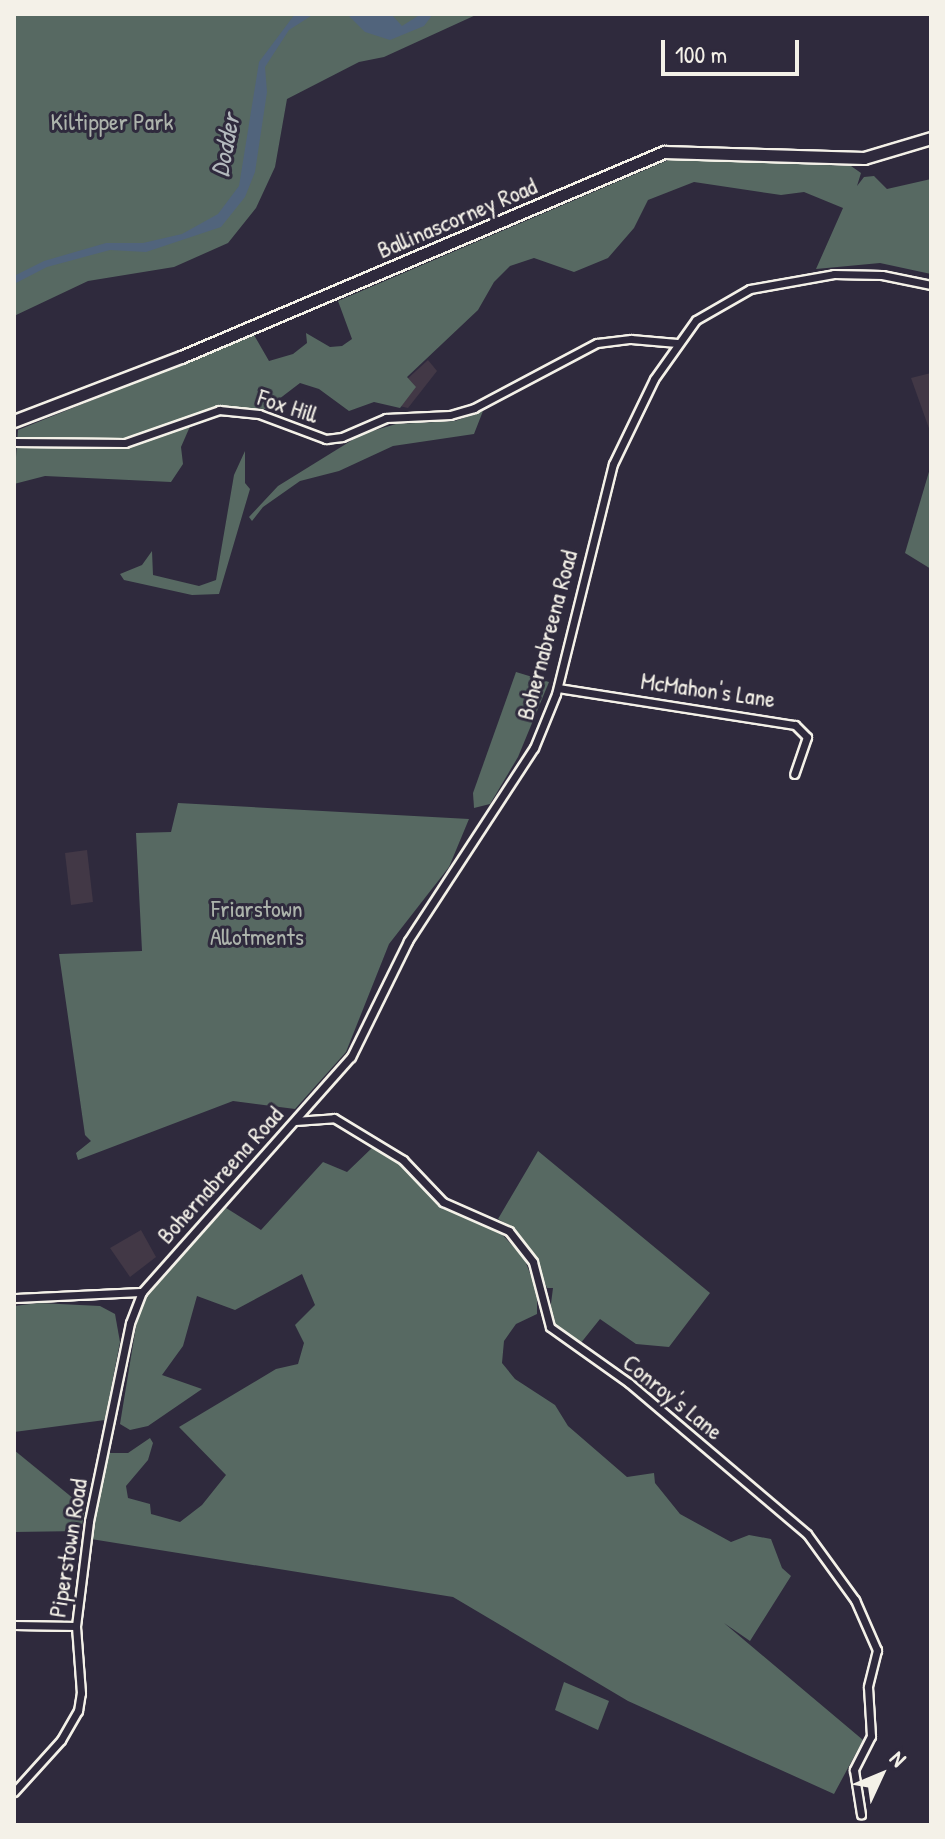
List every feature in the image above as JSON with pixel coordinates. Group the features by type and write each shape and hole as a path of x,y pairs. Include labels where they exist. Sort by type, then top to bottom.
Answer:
{"main road":[{"name":"Ballinascorney Road","path":"14,421 507,222 656,155 864,158 931,138"}],"street":[{"name":"Bohernabreena Road","path":"142,1292 351,1057 408,941 534,748 558,688 613,464 633,416 677,343 721,302 768,283 863,274 931,285"},
{"name":"Fox Hill","path":"14,442 125,443 219,410 259,414 312,436 342,437 386,418 450,415 474,408 597,343 677,343"},
{"name":"McMahon's Lane","path":"558,688 795,725 807,737 794,774"},
{"name":"Conroy's Lane","path":"295,1121 334,1118 403,1160 443,1202 509,1231 533,1262 541,1285 543,1316 550,1327 629,1383 807,1534 855,1600 877,1650 868,1687 871,1736 854,1770 861,1814"},
{"path":"14,1298 142,1292"},
{"name":"Piperstown Road","path":"14,1792 54,1749 78,1711 81,1693 76,1626 89,1521 130,1323 142,1292"},
{"path":"14,1625 76,1626"}],"shaded area":[{"path":"428,360 437,371 408,408 382,402"},
{"path":"931,373 931,434 911,378"},
{"path":"87,850 93,902 71,905 65,853"},
{"path":"141,1230 156,1257 130,1277 110,1248"}],"green space":[{"name":"Kiltipper Park","path":"14,14 478,14 384,57 359,62 287,99 275,167 256,208 228,243 174,267 88,281 14,316"},
{"path":"673,158 851,166 861,173 857,186 864,177 874,176 887,189 931,179 931,274 880,263 816,269 843,208 804,192 781,195 694,182 648,200 634,228 608,258 574,272 534,258 510,266 494,282 478,310 407,377 416,387 400,408 374,402 349,411 319,389 300,383 266,409 222,407 195,415 181,447 183,464 171,482 45,476 14,484 18,430 254,335 269,361 293,354 307,343 306,333 330,347 342,346 352,339 338,301"},
{"path":"483,411 474,434 393,446 339,471 300,481 263,507 252,521 249,517 278,486 362,434 396,424 455,421"},
{"path":"245,451 245,483 250,489 219,594 192,595 124,580 120,574 142,565 152,551 153,575 199,586 216,580 234,475"},
{"path":"931,465 931,569 905,553"},
{"path":"516,672 549,682 518,757 490,804 474,808 473,793"},
{"name":"Friarstown Allotments","path":"178,803 469,819 449,867 389,944 346,1052 295,1109 233,1101 78,1160 76,1153 91,1141 85,1135 59,954 142,951 136,833 171,832"},
{"path":"374,1146 406,1167 437,1203 497,1229 524,1258 537,1291 537,1314 516,1324 504,1341 502,1363 515,1379 555,1405 568,1426 627,1477 654,1473 655,1483 680,1514 731,1542 749,1535 771,1539 782,1568 791,1576 750,1641 724,1623 863,1740 834,1794 628,1701 453,1597 91,1539 109,1453 128,1453 150,1438 153,1443 148,1460 126,1486 128,1498 150,1504 151,1514 180,1522 202,1505 226,1475 179,1427 276,1369 298,1364 304,1343 295,1325 315,1305 302,1274 235,1310 197,1296 183,1346 162,1375 202,1389 148,1426 130,1430 120,1424 138,1314 148,1293 223,1206 261,1230 323,1162 347,1172"},
{"path":"538,1151 710,1293 669,1347 636,1344 600,1319 580,1344 549,1319 553,1288 547,1288 533,1256 512,1227 498,1219"},
{"path":"39,1303 100,1306 115,1314 120,1342 105,1420 14,1432 14,1306"},
{"path":"14,1450 85,1508 81,1531 14,1532"},
{"path":"564,1682 609,1701 598,1730 555,1710"}],"water":[{"path":"295,14 314,14 289,30 265,67 267,92 255,172 245,197 221,227 146,252 110,250 47,267 14,284 14,276 44,261 106,243 143,243 182,234 218,214 239,186 259,62"},
{"path":"347,14 391,14 402,26 421,14 433,14 424,26 390,40 365,32"}],"water label":[{"name":"Dodder","path":"225,145"}]}
